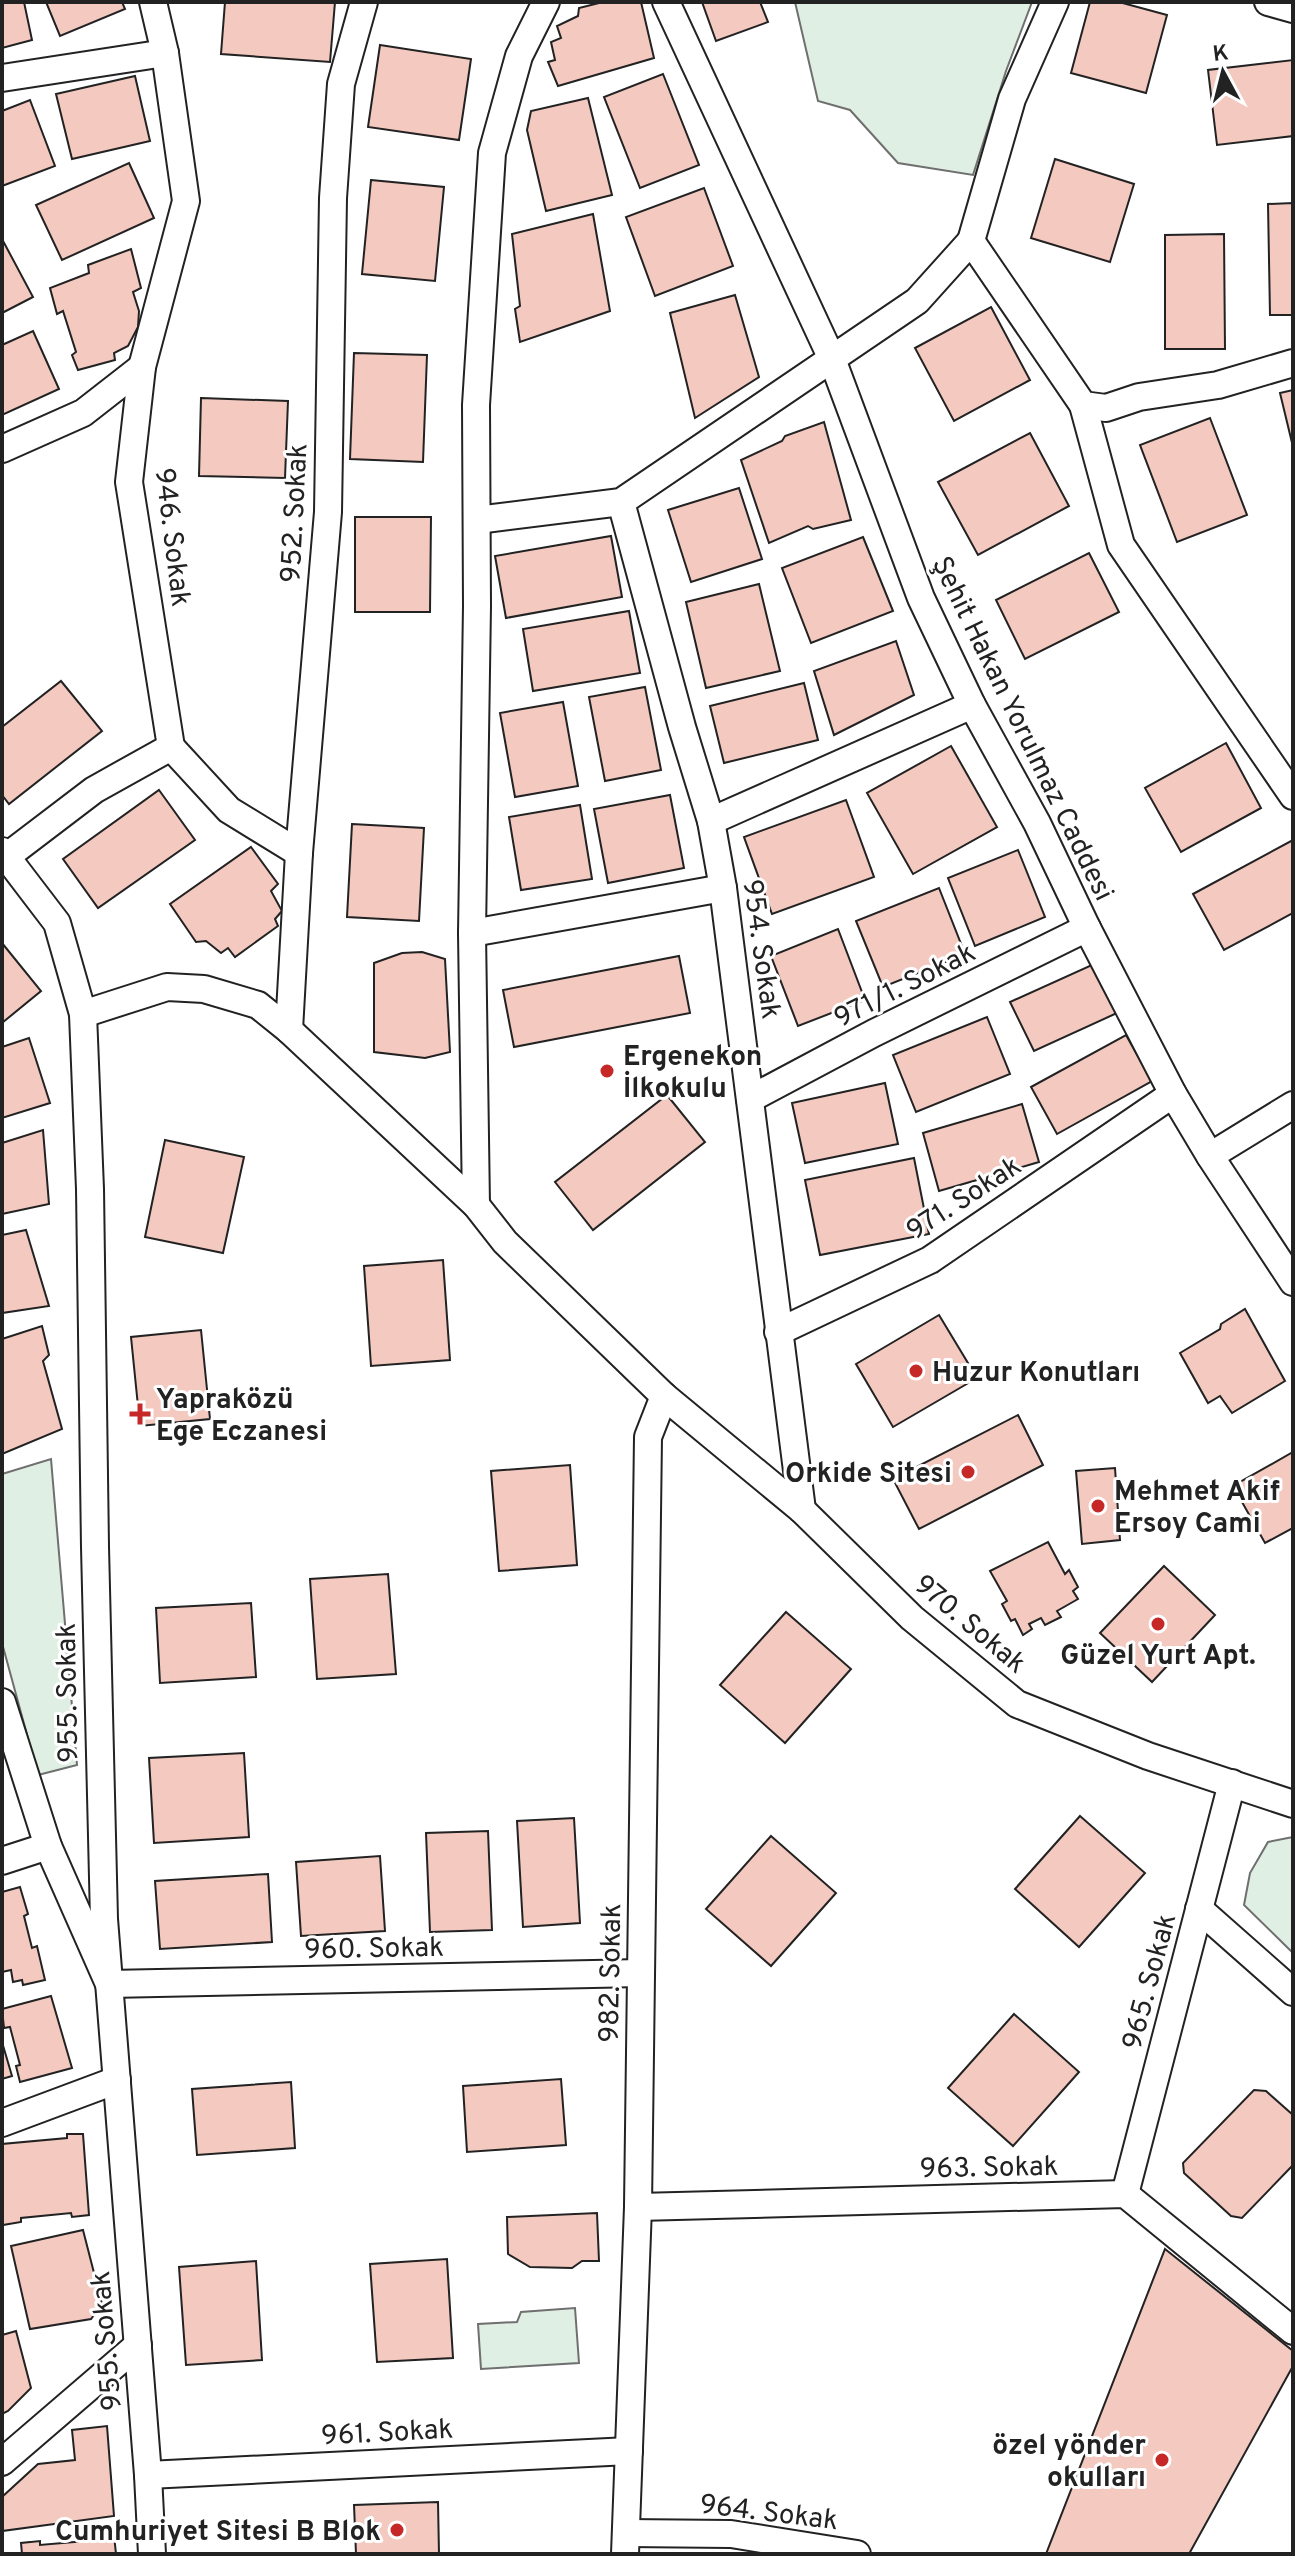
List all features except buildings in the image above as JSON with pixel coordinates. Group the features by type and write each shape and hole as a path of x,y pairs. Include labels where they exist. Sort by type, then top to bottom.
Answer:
{"street":[{"name":"946. Sokak","path":"153,2 165,53 186,201 142,367 129,482 171,747"},
{"name":"952. Sokak","path":"289,1030 299,853 328,512 333,198 341,84 364,2"},
{"path":"476,1205 472,933 476,405 492,153 519,56 546,2"},
{"name":"Şehit Hakan Yorulmaz Caddesi","path":"666,2 832,359 921,598 972,705 1037,823 1087,928 1173,1094 1293,1282"},
{"path":"477,520 621,502 917,301 971,241 1012,99 1055,2"},
{"path":"1268,2 1293,9"},
{"path":"2,78 165,53"},
{"path":"971,241 1083,405 1121,545 1293,796"},
{"path":"1083,405 1106,408 1139,397 1218,385 1293,363"},
{"path":"2,449 83,413 142,367"},
{"name":"954. Sokak","path":"621,502 711,821 723,888 802,1510"},
{"path":"711,821 972,705"},
{"path":"4,854 94,790 171,747 229,810 299,853"},
{"name":"955. Sokak","path":"4,854 57,923 83,1014 90,1189 104,1919 152,2554"},
{"path":"472,933 723,888"},
{"name":"971/1. Sokak","path":"750,1099 874,1033 1087,928"},
{"name":"970. Sokak","path":"83,1014 167,987 204,989 258,1005 289,1030 476,1205 505,1242 664,1396 802,1510 912,1618 1017,1704 1148,1756 1293,1804"},
{"name":"971. Sokak","path":"778,1332 930,1260 1173,1094"},
{"path":"1210,1156 1293,1105"},
{"name":"982. Sokak","path":"625,2544 638,2207 648,1437 664,1396"},
{"path":"2,1702 48,1846 109,1984"},
{"name":"965. Sokak","path":"1125,2194 1232,1783"},
{"path":"2,1861 48,1846"},
{"path":"1199,1909 1293,1992"},
{"name":"960. Sokak","path":"109,1984 641,1973"},
{"path":"2,2123 117,2080"},
{"path":"1125,2194 1293,2331"},
{"name":"963. Sokak","path":"638,2207 1125,2194"},
{"path":"2,2462 138,2345"},
{"name":"961. Sokak","path":"148,2475 629,2451"},
{"name":"964. Sokak","path":"625,2544 731,2534 857,2554"}],"green space":[{"path":"795,2 1032,2 973,175 898,163 850,110 818,101"},
{"path":"51,1459 77,1765 38,1775 2,1643 2,1474"},
{"path":"1293,1837 1293,1953 1244,1905 1250,1873 1268,1842"},
{"path":"575,2308 579,2363 481,2369 478,2324 517,2322 521,2312"}],"place":[{"name":"Ergenekon İlkokulu","path":"607,1071"},
{"name":"Huzur Konutları","path":"916,1371"},
{"name":"Yapraközü Ege Eczanesi","path":"140,1414"},
{"name":"Orkide Sitesi","path":"968,1472"},
{"name":"Mehmet Akif Ersoy Cami","path":"1098,1506"},
{"name":"Güzel Yurt Apt.","path":"1158,1624"},
{"name":"özel yönder okulları","path":"1162,2460"},
{"name":"Cumhuriyet Sitesi B Blok","path":"397,2530"}]}
